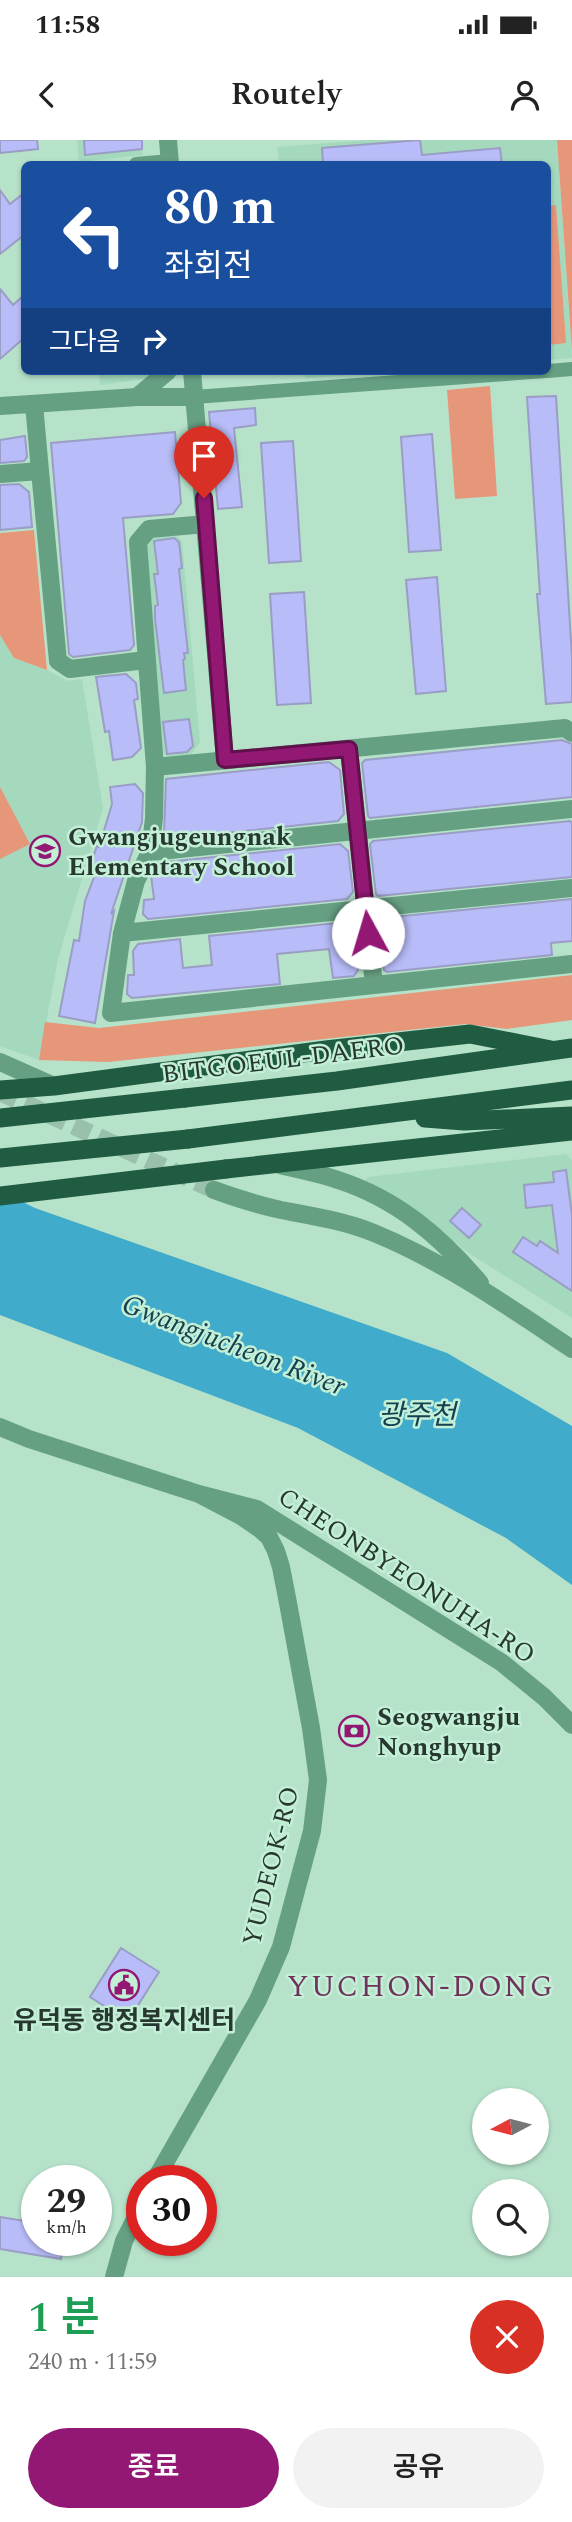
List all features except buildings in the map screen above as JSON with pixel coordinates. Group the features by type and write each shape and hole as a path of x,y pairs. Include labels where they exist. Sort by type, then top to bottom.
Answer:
{"highway":[{"path":"0,1090 54,1086 470,1034 551,1050"},
{"name":"BITGOEUL-DAERO","path":"0,1118 337,1081 572,1048"},
{"path":"0,1158 188,1139 572,1090"},
{"path":"382,1115 464,1121 572,1116"},
{"path":"0,1196 572,1131"}],"street":[{"path":"169,140 170,161"},
{"path":"551,371 572,369"},
{"path":"137,397 163,375"},
{"path":"191,375 225,760"},
{"path":"0,406 137,397 194,397 493,375"},
{"path":"34,404 58,661 70,669 146,660"},
{"path":"0,474 40,471"},
{"path":"206,524 149,530 138,542 155,767 154,818 150,852 133,892 122,933 111,1013 572,964"},
{"path":"155,767 565,728 572,733"},
{"path":"349,749 374,985"},
{"path":"150,852 572,809"},
{"path":"122,933 572,888"},
{"path":"0,1062 54,1086"},
{"path":"280,1165 338,1180 383,1199 434,1233 490,1295"},
{"path":"214,1191 278,1209 328,1218 373,1233 421,1254 572,1349"},
{"name":"CHEONBYEONUHA-RO","path":"0,1427 29,1439 199,1494 257,1509 284,1523 501,1662 544,1697 572,1725"},
{"name":"YUDEOK-RO","path":"164,2165 258,2000 281,1947 312,1831 318,1780 311,1728 276,1551 269,1537 260,1529 199,1494"},
{"path":"114,2277 126,2237"}],"shaded area":[{"path":"77,140 141,140 143,155 79,161"},
{"path":"368,140 557,140 572,358 551,360 551,161 279,161 277,147"},
{"path":"557,140 572,140 572,352"},
{"path":"556,205 566,343 551,345 551,206"},
{"path":"99,375 149,375 144,379 100,385"},
{"path":"303,375 348,375 307,378"},
{"path":"490,386 497,496 455,499 447,390"},
{"path":"34,530 47,670 14,658 0,635 0,533"},
{"path":"174,534 182,541 200,742 191,755 168,757 159,751 146,545 154,536"},
{"name":"Gwangjugeungnak Elementary School","path":"0,635 14,658 68,681 82,679 103,808 58,959 39,1060 0,1046"},
{"path":"0,787 30,844 0,859"},
{"path":"572,975 572,1020 507,1029 465,1024 108,1062 39,1060 45,1022 99,1028"},
{"path":"566,1154 572,1160 572,1318 467,1252 426,1218 387,1192 364,1183 368,1177"}],"water":[{"name":"광주천","path":"0,1191 35,1208 447,1353 572,1426 572,1585 506,1538 298,1428 0,1315"}],"tunnel":[{"path":"0,1092 214,1190"}],"place":[{"name":"Gwangjugeungnak Elementary School","path":"45,851"},
{"name":"Seogwangju Nonghyup","path":"354,1731"},
{"name":"유덕동 행정복지센터","path":"124,1985"}],"district":[{"name":"YUCHON-DONG","path":"421,1986"}],"route":[{"path":"204,498 225,760 349,749 368,933"}],"water label":[{"name":"Gwangjucheon River","path":"234,1344"}]}
